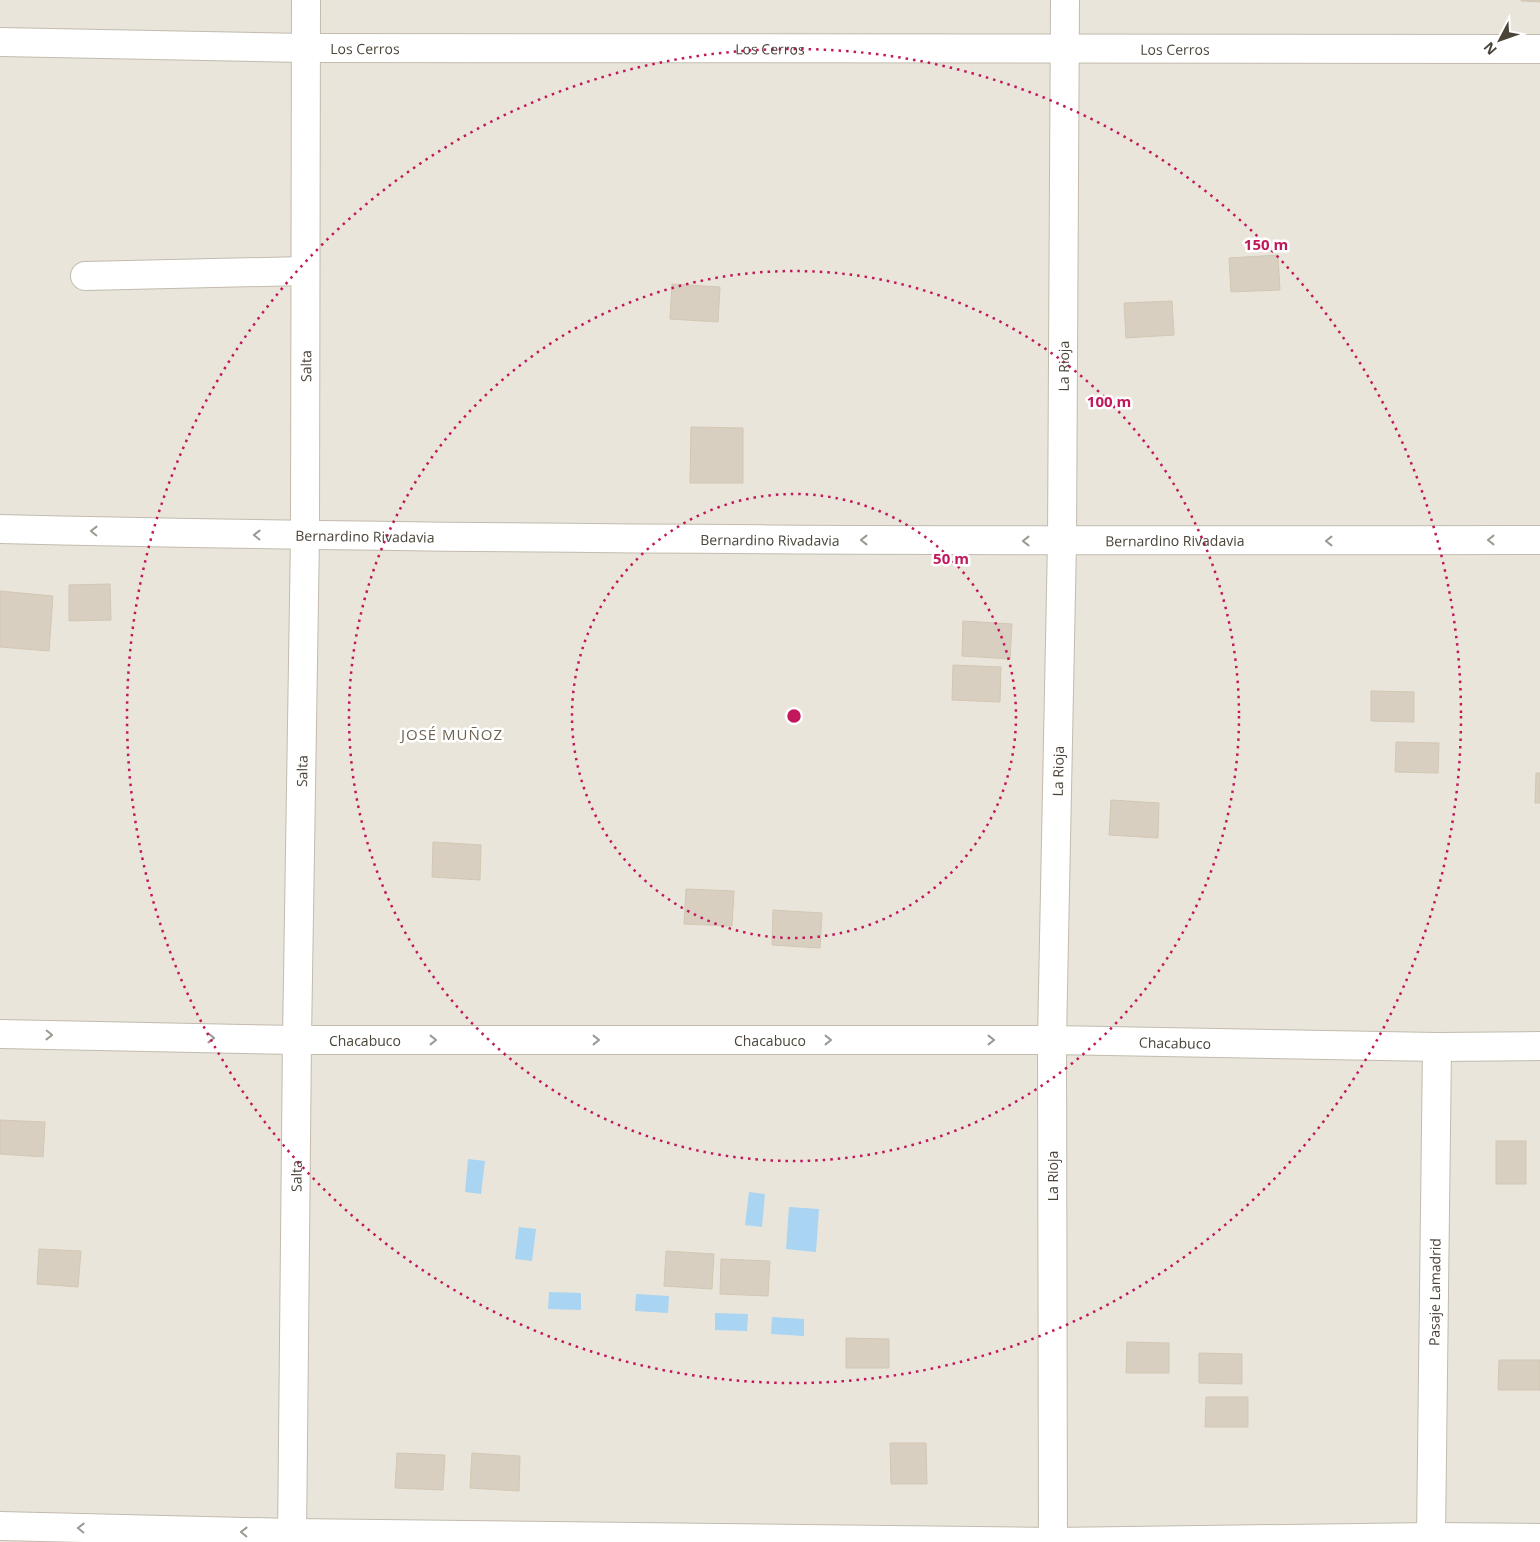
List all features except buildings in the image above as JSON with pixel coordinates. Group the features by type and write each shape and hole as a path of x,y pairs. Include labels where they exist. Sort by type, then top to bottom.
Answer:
{"street":[{"name":"Salta","path":"292,1538 305,536 306,0"},
{"name":"La Rioja","path":"1053,1542 1052,1040 1062,541 1065,0"},
{"name":"Los Cerros","path":"0,42 305,48 1540,49"},
{"path":"85,276 304,271"},
{"name":"Bernardino Rivadavia","path":"0,529 305,536 1062,541 1540,540"},
{"name":"Chacabuco","path":"0,1034 297,1040 1052,1040 1437,1047 1540,1046"},
{"name":"Pasaje Lamadrid","path":"1431,1537 1437,1047"},
{"path":"0,1526 292,1538 1053,1542 1431,1537 1540,1538"}],"shaded area":[{"path":"0,0 1540,0 1540,1542 0,1542"}],"water":[{"path":"468,1159 485,1161 481,1194 465,1192"},
{"path":"749,1192 765,1194 762,1227 745,1225"},
{"path":"789,1207 819,1209 816,1252 786,1249"},
{"path":"519,1227 536,1229 532,1261 515,1259"},
{"path":"549,1292 581,1293 581,1310 548,1309"},
{"path":"636,1294 669,1296 668,1313 635,1311"},
{"path":"715,1313 748,1314 747,1331 715,1330"},
{"path":"772,1317 804,1319 804,1336 771,1334"}],"district":[{"name":"JOSÉ MUÑOZ","path":"452,734"}]}
